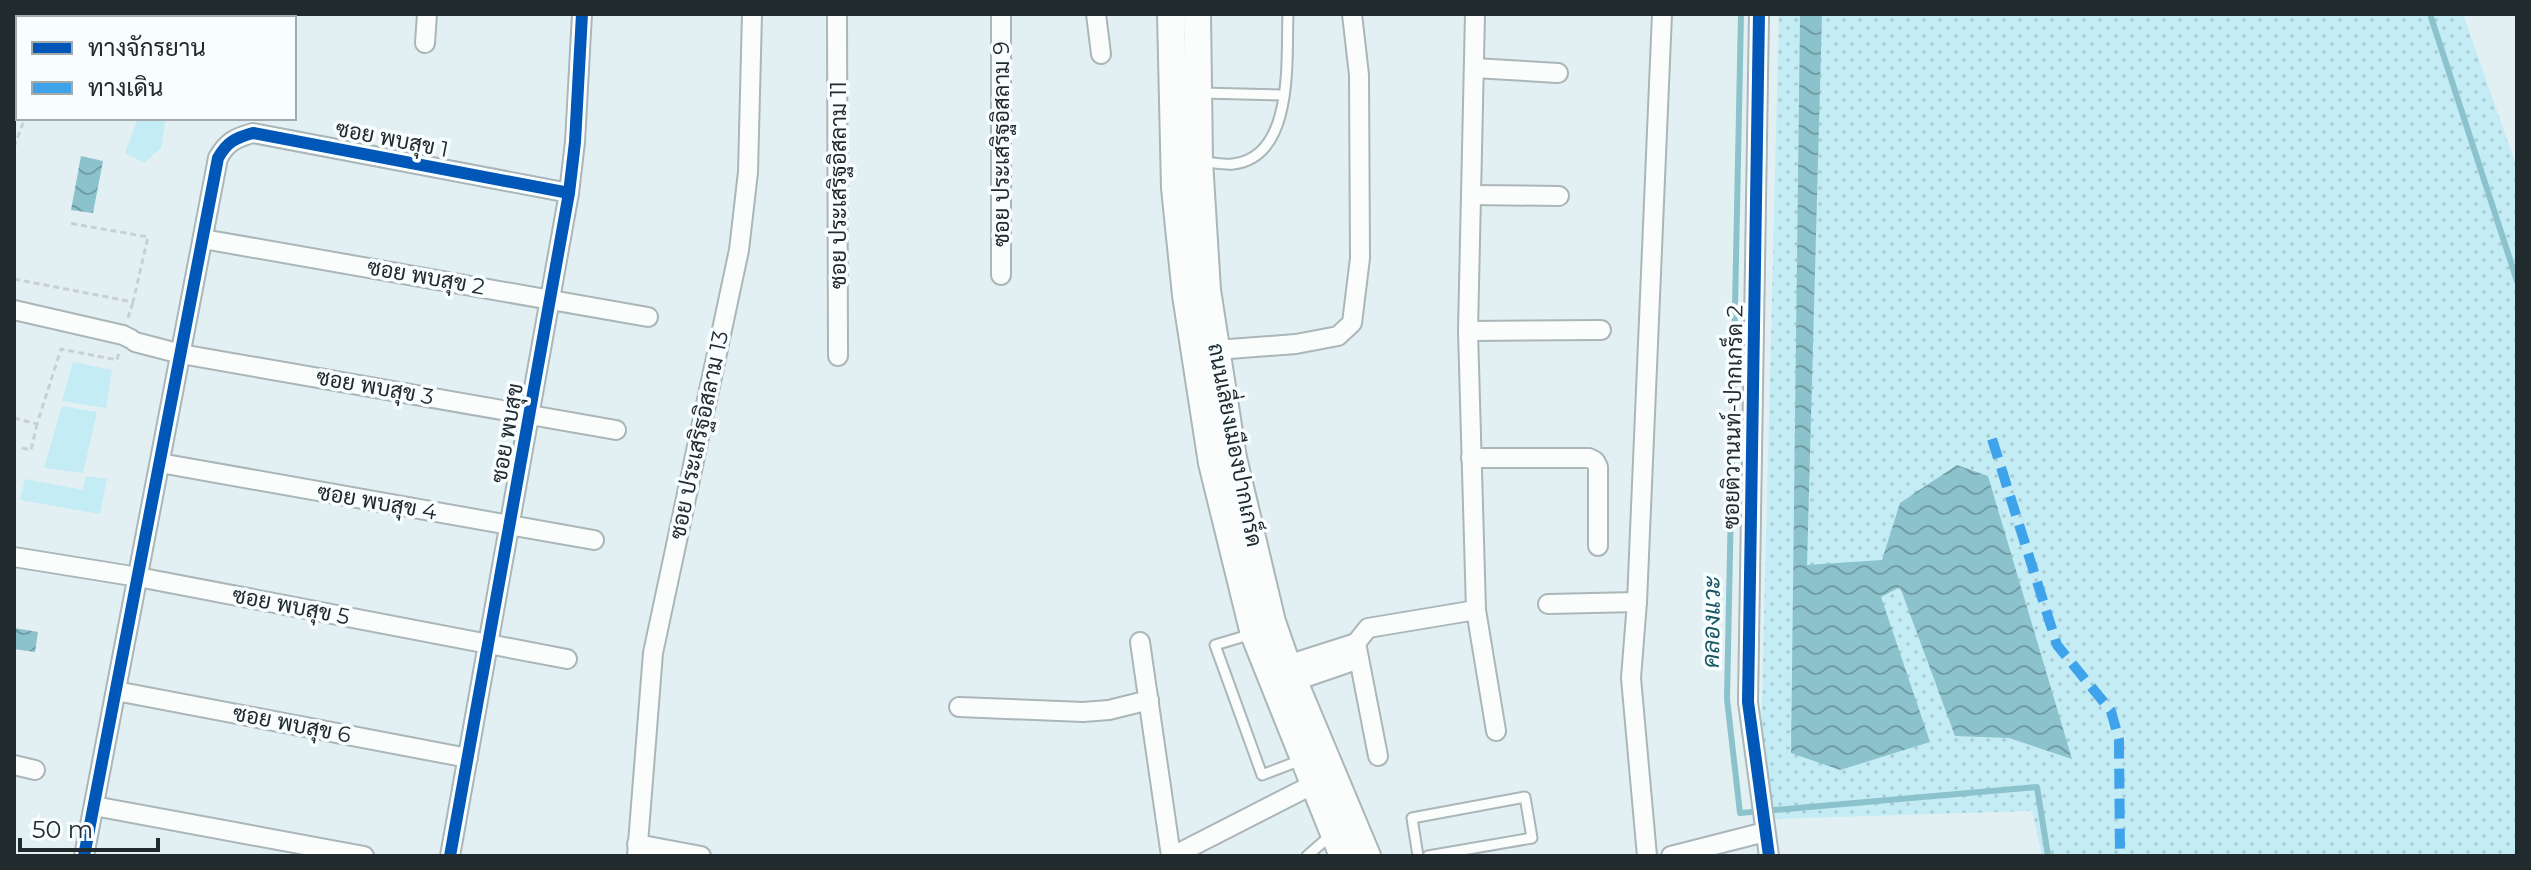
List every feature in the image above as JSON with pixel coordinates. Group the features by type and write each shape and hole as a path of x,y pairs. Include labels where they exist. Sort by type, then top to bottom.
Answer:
{"main road":[{"name":"ถนนเลี่ยงเมืองปากเกร็ด","path":"1171,14 1175,188 1186,295 1212,463 1254,634 1338,844"},
{"name":"ถนนเลี่ยงเมืองปากเกร็ด","path":"1197,14 1199,161 1207,290 1233,458 1272,622 1367,856"}],"street":[{"path":"425,43 427,14"},
{"name":"ซอย พบสุข","path":"450,856 569,193 582,14"},
{"name":"ซอย ประเสริฐอิสลาม 13","path":"637,850 653,653 739,250 748,172 752,14"},
{"name":"ซอย ประเสริฐอิสลาม 11","path":"837,14 838,356"},
{"name":"ซอย ประเสริฐอิสลาม 9","path":"1001,14 1001,275"},
{"path":"1096,14 1101,54"},
{"path":"1216,350 1296,344 1338,336 1352,323 1360,258 1359,75 1352,14"},
{"path":"1475,14 1468,331 1471,458 1476,610 1496,731"},
{"path":"1647,856 1631,678 1637,602 1662,14"},
{"name":"ซอยติวานนท์-ปากเกร็ด 2","path":"1759,14 1748,702 1769,856"},
{"path":"1474,68 1558,73"},
{"name":"ซอย พบสุข 1","path":"203,239 218,158 224,146 235,138 253,133 569,193"},
{"path":"1471,195 1559,196"},
{"path":"84,856 203,239"},
{"name":"ซอย พบสุข 2","path":"203,239 648,317"},
{"name":"ซอย พบสุข 3","path":"14,310 181,354 616,430"},
{"path":"1468,331 1601,330"},
{"path":"1471,458 1589,458 1595,461 1598,467 1598,546"},
{"name":"ซอย พบสุข 4","path":"160,463 594,540"},
{"name":"ซอย พบสุข 5","path":"14,557 138,577 567,659"},
{"path":"1548,604 1637,602"},
{"path":"1378,756 1357,651 1368,628 1476,610"},
{"path":"1140,642 1172,856 1314,784"},
{"path":"1291,673 1357,651"},
{"name":"ซอย พบสุข 6","path":"116,691 468,758"},
{"path":"959,707 1083,712 1109,710 1149,700"},
{"path":"14,765 35,770"},
{"path":"94,806 364,856"},
{"path":"1671,856 1763,818"},
{"path":"637,850 701,856"}],"lane":[{"path":"1199,161 1234,164 1256,155 1269,144 1279,122 1284,95 1288,14"},
{"path":"1198,93 1284,95"},
{"path":"1254,634 1215,645 1262,775 1304,759"},
{"path":"1418,856 1412,818 1525,797 1532,838 1428,856"},
{"path":"1307,856 1338,844"}],"path":[{"path":"14,147 24,120"},
{"path":"22,448 31,450 61,349 117,360 130,339 133,302 148,237 69,223"},
{"path":"14,279 133,302"},
{"path":"14,418 37,424"}],"shaded area":[{"path":"1779,14 2463,14 2517,168 2517,856 2042,856 2032,811 1768,819 1761,740"},
{"path":"137,120 166,120 161,148 144,163 125,153"},
{"path":"73,362 112,370 106,408 62,401"},
{"path":"62,406 97,412 83,473 44,468"},
{"path":"86,476 107,479 100,514 20,500 25,479 83,490"}],"water":[{"path":"1800,14 1822,14 1807,565 1882,560 1900,503 1957,465 1988,476 2072,759 2009,738 1955,736 1900,587 1881,597 1930,742 1840,770 1791,753"},
{"path":"81,156 103,161 93,213 71,210"},
{"path":"14,628 38,632 35,652 14,649"}],"waterway":[{"name":"คลองแวะ","path":"1741,14 1727,699 1740,813 2037,787 2048,856"},
{"path":"2430,14 2517,281"}],"marked path":[{"path":"1992,439 2057,645 2111,711 2119,740 2120,856"}],"cycle path":[{"path":"450,856 569,193 582,14"},
{"path":"1759,14 1748,702 1769,856"},
{"path":"84,856 221,153 232,141 253,133 569,193"}]}
